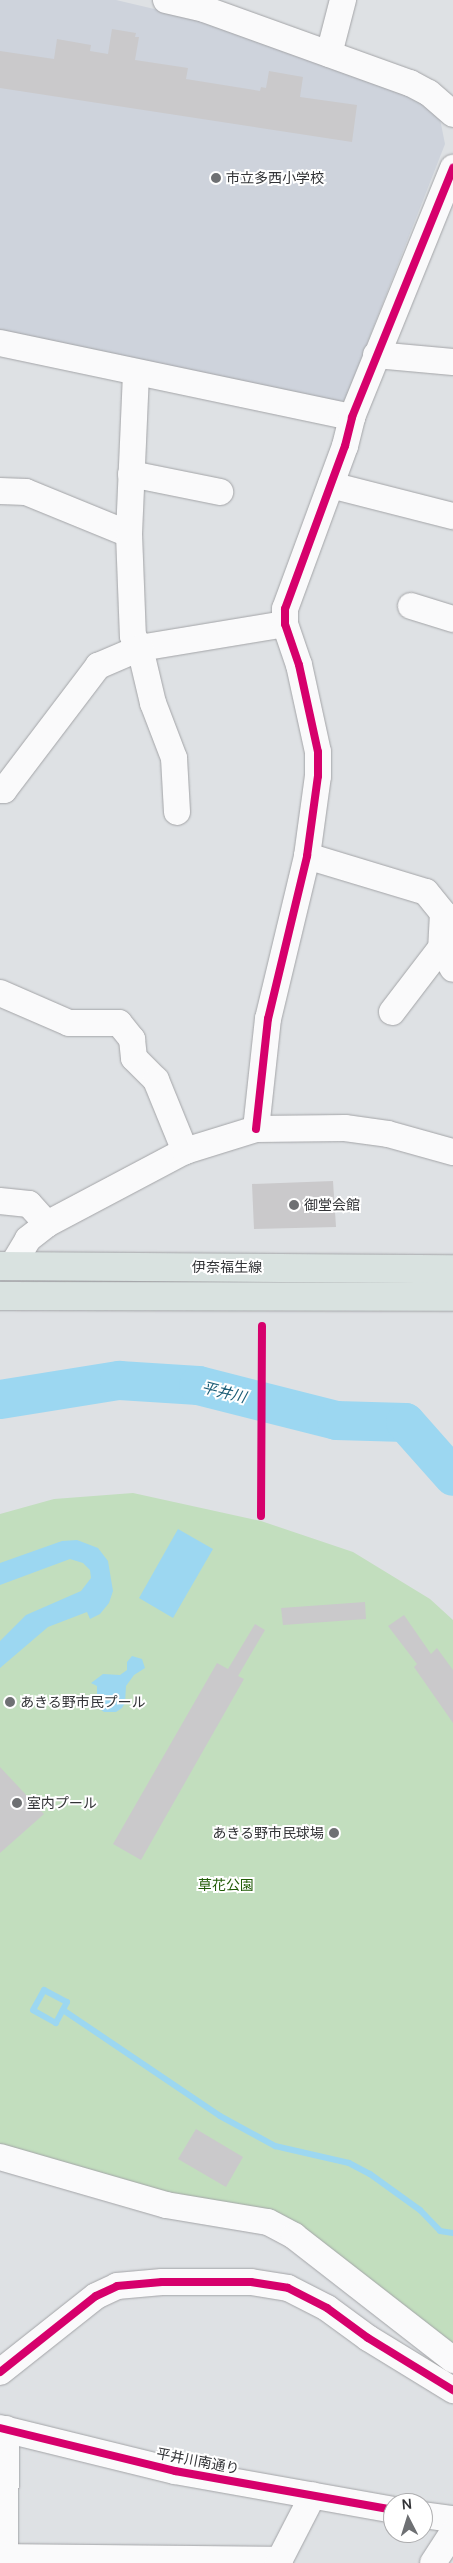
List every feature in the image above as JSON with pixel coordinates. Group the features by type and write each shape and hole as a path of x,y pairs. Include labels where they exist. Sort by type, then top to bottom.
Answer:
{"main road":[{"name":"伊奈福生線","path":"6,1266 453,1269"},
{"name":"伊奈福生線","path":"0,1296 453,1296"}],"street":[{"path":"166,0 204,8 410,83 429,93 453,114"},
{"path":"329,54 342,0"},
{"path":"256,1129 268,1019 308,856 318,752 299,665 285,624 285,609 330,485 352,417 453,168"},
{"path":"0,343 352,417"},
{"path":"376,355 453,362"},
{"path":"136,373 129,534 133,636 144,658 153,703 174,758 177,812"},
{"path":"131,474 220,492"},
{"path":"330,485 453,516"},
{"path":"0,491 26,492 129,534"},
{"path":"411,606 453,619"},
{"path":"0,790 4,790 98,666 129,650 285,624"},
{"path":"308,856 426,892 442,913 447,958 392,1012"},
{"path":"0,993 69,1023 119,1023 132,1039 134,1058 156,1080 185,1151"},
{"path":"6,1266 28,1239 47,1224 185,1151 256,1129 345,1128 388,1134 453,1152"},
{"path":"0,1200 29,1204 47,1224"},
{"path":"0,2157 166,2205 268,2222 294,2236 453,2360"},
{"path":"0,2372 96,2296 117,2286 162,2282 251,2282 288,2288 327,2308 368,2338 453,2390"},
{"path":"3,2428 4,2559 279,2562 313,2495"},
{"name":"平井川南通り","path":"3,2428 175,2471 383,2508"},
{"path":"433,2517 453,2520"},
{"path":"433,2563 453,2532"}],"shaded area":[{"name":"市立多西小学校","path":"0,0 116,0 214,23 419,96 440,119 445,144 345,400 336,405 0,335"}],"green space":[{"name":"草花公園","path":"133,1493 261,1521 353,1552 430,1599 453,1620 453,2343 309,2234 0,2150 0,1514 54,1499"}],"water":[{"path":"178,1529 213,1549 173,1618 139,1598"},
{"path":"77,1540 98,1548 108,1561 113,1591 109,1603 100,1614 90,1619 87,1612 48,1627 0,1668 0,1641 26,1615 81,1591 91,1578 90,1570 83,1563 70,1559 0,1585 0,1563 62,1541"},
{"path":"132,1656 142,1659 145,1668 134,1675 126,1686 125,1703 122,1708 116,1712 104,1712 97,1707 97,1686 91,1683 103,1674 120,1675 127,1670 127,1662"}],"building":[{"path":"112,29 136,33 135,37 139,37 135,60 188,68 186,79 260,91 261,87 266,88 269,71 303,77 300,97 357,105 352,142 0,88 0,51 54,59 57,39 91,45 90,51 108,54"},
{"name":"御堂会館","path":"333,1181 336,1227 254,1229 252,1184"},
{"path":"365,1602 366,1619 283,1625 281,1608"},
{"path":"404,1615 431,1654 437,1648 453,1670 453,1723 414,1667 417,1664 388,1626"},
{"path":"255,1624 265,1630 238,1676 244,1679 141,1860 113,1844 217,1663 228,1669"},
{"name":"室内プール","path":"0,1767 44,1814 0,1853"},
{"path":"196,2129 243,2157 226,2187 178,2159"}],"waterway":[{"name":"平井川","path":"0,1399 119,1380 198,1385 336,1420 405,1422 453,1476"},
{"path":"44,1990 67,2002 56,2023 33,2010 44,1990"},
{"path":"63,2010 220,2116 275,2146 349,2163 370,2174 420,2210 440,2231 453,2233"}],"cycle path":[{"path":"256,1129 268,1019 307,856 318,776 318,752 299,665 285,624 285,609 345,446 352,417 453,168"},
{"path":"261,1516 262,1326"},
{"path":"0,2372 96,2296 117,2286 162,2282 251,2282 288,2288 327,2308 368,2338 453,2390"},
{"path":"0,2428 175,2471 383,2508"}],"place":[{"name":"市立多西小学校","path":"216,178"},
{"name":"御堂会館","path":"294,1205"},
{"name":"あきる野市民プール","path":"10,1702"},
{"name":"室内プール","path":"17,1803"},
{"name":"あきる野市民球場","path":"334,1833"}]}
